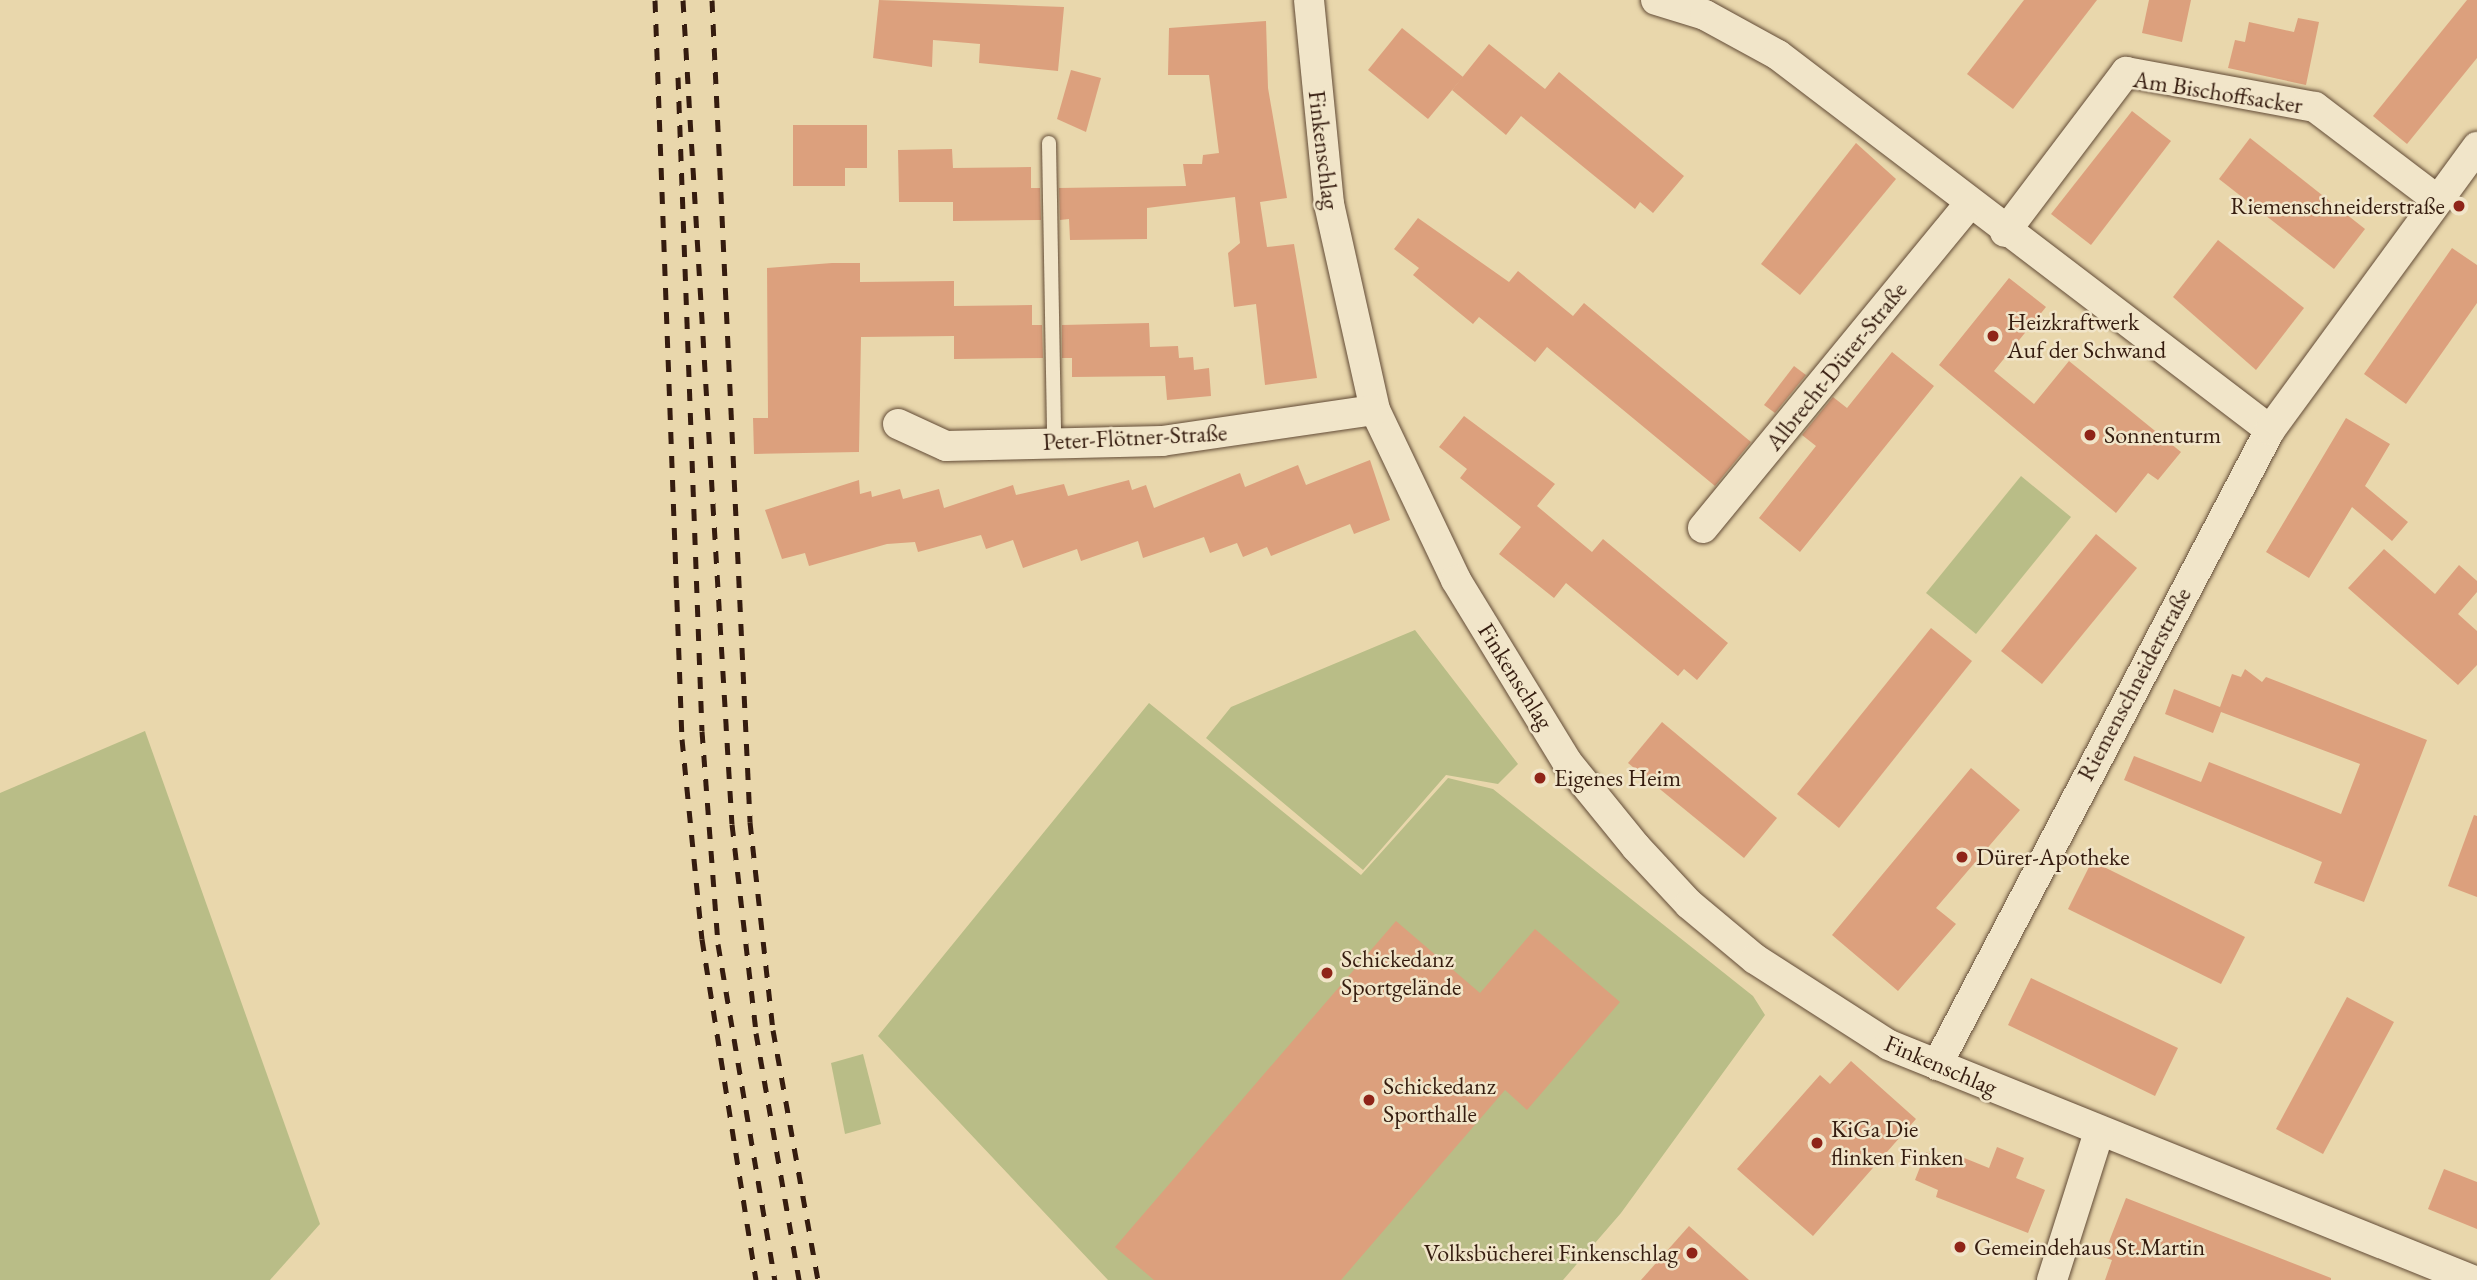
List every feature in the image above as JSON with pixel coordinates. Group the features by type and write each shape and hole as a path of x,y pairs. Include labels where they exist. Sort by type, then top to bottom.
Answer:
{"street":[{"name":"Finkenschlag","path":"1309,0 1329,204 1375,410 1456,580 1567,762 1636,847 1689,904 1799,993 1937,1065 2472,1280"},
{"path":"1668,1 1778,55 2005,232 2270,430"},
{"name":"Am Bischoffsacker","path":"2005,232 2126,72 2315,107 2435,198"},
{"name":"Riemenschneiderstraße","path":"1937,1065 2270,430 2435,198 2477,147"},
{"name":"Albrecht-Dürer-Straße","path":"1703,528 1969,204"},
{"name":"Peter-Flötner-Straße","path":"898,424 946,446 1054,441 1163,441 1375,410"},
{"path":"2052,1280 2099,1132"}],"lane":[{"path":"1049,143 1054,441"}],"green space":[{"path":"2021,476 2071,517 1976,634 1926,593"},
{"path":"1415,630 1518,764 1498,784 1446,775 1363,870 1206,738 1231,707"},
{"name":"Schickedanz Sportgelände","path":"1149,703 1361,875 1448,778 1493,789 1753,996 1765,1015 1621,1213 1563,1280 1108,1280 878,1036"},
{"path":"145,731 320,1224 270,1280 0,1280 0,793"},
{"path":"863,1054 881,1124 845,1134 831,1063"}],"building":[{"path":"879,0 1064,7 1058,71 979,63 980,44 933,40 932,67 873,58"},
{"path":"2024,0 2097,0 2013,109 1967,74"},
{"path":"2149,0 2191,0 2182,42 2142,33"},
{"path":"2467,0 2477,0 2477,58 2407,144 2373,116"},
{"path":"2298,18 2319,22 2306,85 2228,68 2235,40 2245,42 2249,22 2294,32"},
{"path":"1266,21 1268,88 1287,198 1260,202 1267,247 1294,244 1317,378 1265,385 1256,304 1234,307 1228,253 1240,243 1235,197 1147,208 1147,239 1070,240 1069,219 1060,220 1059,188 1186,186 1183,164 1202,164 1203,155 1219,153 1209,75 1168,75 1169,28"},
{"path":"1402,28 1463,77 1428,119 1368,70"},
{"path":"1489,44 1545,89 1559,72 1684,176 1653,213 1640,202 1635,209 1521,116 1506,135 1452,90"},
{"path":"1071,70 1101,78 1086,132 1057,119"},
{"path":"2132,111 2171,141 2091,245 2051,214"},
{"path":"793,125 867,125 867,168 845,168 845,186 793,186"},
{"path":"2250,138 2365,229 2334,269 2219,179"},
{"path":"1856,143 1896,179 1800,295 1761,264"},
{"path":"952,149 953,168 1031,167 1031,188 1040,188 1041,220 953,221 953,202 899,202 898,150"},
{"path":"1418,218 1509,282 1518,271 1573,316 1584,303 1751,442 1715,486 1547,347 1535,362 1479,317 1473,324 1413,275 1419,268 1394,249"},
{"path":"2218,240 2304,308 2256,370 2173,297"},
{"path":"2452,248 2477,265 2477,303 2406,404 2364,374"},
{"path":"860,263 860,282 954,281 954,306 1032,305 1032,325 1042,325 1043,358 954,359 954,336 861,337 859,452 754,454 753,418 768,418 767,268"},
{"name":"Sonnenturm","path":"2009,278 2046,307 1994,371 2034,404 2069,361 2181,452 2158,480 2148,473 2116,513 1939,365"},
{"path":"1149,323 1150,347 1178,346 1179,358 1193,357 1194,370 1209,368 1211,396 1167,400 1165,376 1072,377 1072,358 1062,358 1062,325"},
{"path":"1892,352 1934,386 1800,552 1759,518 1816,446 1802,435 1833,397 1847,408"},
{"path":"1794,366 1806,375 1775,413 1764,405"},
{"path":"1464,416 1555,484 1537,506 1592,552 1603,539 1728,643 1697,680 1684,669 1678,676 1566,583 1554,598 1499,554 1521,527 1460,478 1467,469 1439,447"},
{"path":"2346,418 2390,444 2365,486 2408,522 2392,541 2352,507 2309,578 2266,552"},
{"path":"1370,460 1390,520 1354,534 1350,524 1271,556 1267,547 1243,557 1237,543 1210,553 1204,537 1143,558 1138,541 1081,561 1077,549 1023,568 1013,540 986,549 981,535 918,552 915,542 887,544 809,566 805,553 782,559 765,510 859,480 860,494 871,491 872,497 900,489 903,499 939,489 944,508 1013,485 1016,495 1064,484 1068,496 1129,480 1132,490 1146,485 1154,508 1240,473 1245,487 1298,465 1306,485"},
{"path":"2096,534 2137,568 2042,684 2001,651"},
{"path":"2384,549 2435,594 2459,565 2477,581 2477,592 2458,614 2477,631 2477,665 2458,685 2348,588"},
{"path":"1931,628 1972,661 1839,828 1797,794"},
{"path":"2245,669 2262,682 2266,677 2427,740 2364,902 2314,883 2322,862 2124,780 2134,756 2201,782 2209,762 2341,814 2360,764 2221,712 2213,733 2165,714 2174,689 2220,707 2232,674 2241,677"},
{"path":"1662,722 1777,818 1744,858 1628,763"},
{"path":"1971,768 2020,810 1936,908 1956,924 1898,991 1832,935"},
{"path":"2474,815 2477,816 2477,897 2448,886"},
{"path":"2092,861 2245,937 2221,984 2068,909"},
{"name":"Schickedanz Sporthalle","path":"1396,921 1480,993 1535,929 1620,1002 1527,1110 1505,1090 1341,1280 1154,1280 1115,1247"},
{"path":"2031,978 2178,1048 2155,1096 2008,1025"},
{"path":"2347,997 2394,1022 2323,1154 2276,1129"},
{"path":"1851,1061 1916,1119 1813,1236 1737,1169 1820,1075 1830,1084"},
{"path":"1997,1147 2024,1158 2016,1178 2045,1190 2028,1233 1936,1197 1938,1190 1915,1180 1926,1152 1949,1162 1952,1153 1989,1168"},
{"path":"2444,1169 2477,1182 2477,1229 2428,1209"},
{"path":"2126,1198 2331,1280 2105,1280 2112,1260 2103,1257"},
{"name":"Volksbücherei Finkenschlag","path":"1689,1226 1749,1280 1641,1280"}],"railway":[{"path":"655,0 682,739 702,939 756,1280"},
{"path":"683,0 732,824 756,1033 799,1280"},
{"path":"712,0 750,822 773,1030 818,1280"},
{"path":"678,77 702,731 718,944 775,1280"}],"place":[{"name":"Riemenschneiderstraße","path":"2459,206"},
{"name":"Heizkraftwerk Auf der Schwand","path":"1993,336"},
{"name":"Sonnenturm","path":"2090,435"},
{"name":"Eigenes Heim","path":"1540,778"},
{"name":"Dürer-Apotheke","path":"1962,857"},
{"name":"Schickedanz Sportgelände","path":"1327,973"},
{"name":"Schickedanz Sporthalle","path":"1369,1100"},
{"name":"KiGa Die flinken Finken","path":"1817,1143"},
{"name":"Gemeindehaus St.Martin","path":"1960,1247"},
{"name":"Volksbücherei Finkenschlag","path":"1692,1253"}]}
